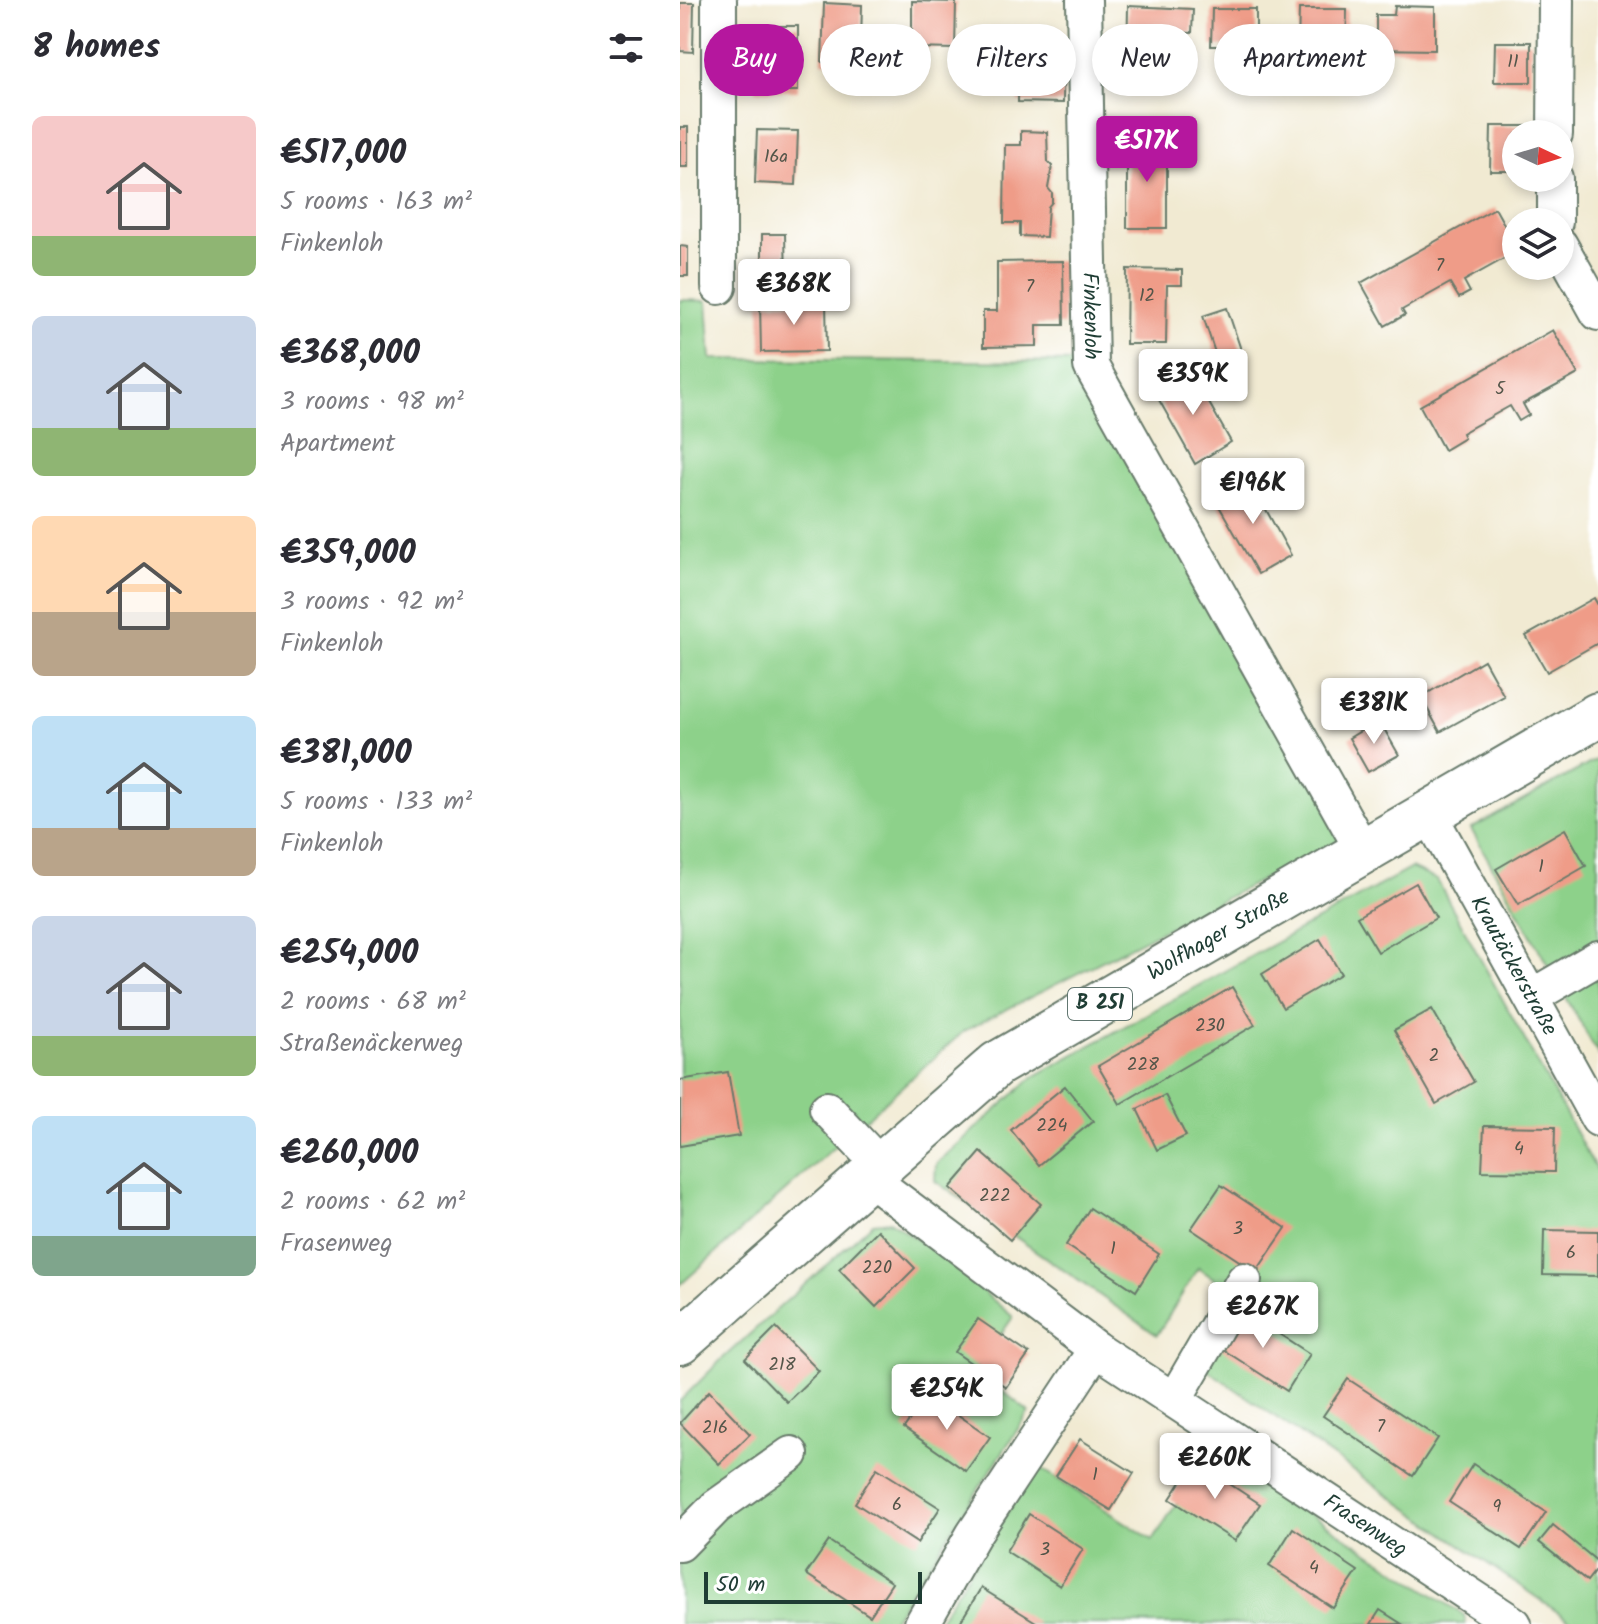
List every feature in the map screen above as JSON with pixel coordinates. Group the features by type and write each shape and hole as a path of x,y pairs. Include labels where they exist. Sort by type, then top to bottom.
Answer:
{"main road":[{"name":"Wolfhager Straße","path":"680,1342 997,1064 1598,715"}],"street":[{"path":"719,0 719,287"},
{"name":"Finkenloh","path":"1084,0 1091,366 1363,851"},
{"path":"1555,120 1556,0"},
{"path":"1574,270 1598,313"},
{"name":"Krautäckerstraße","path":"1428,812 1598,1119"},
{"path":"1531,997 1598,958"},
{"name":"Frasenweg","path":"827,1109 875,1172 1096,1349 1502,1621"},
{"path":"1174,1400 1244,1280"},
{"path":"922,1624 973,1535 1096,1349"},
{"path":"680,1544 716,1507 791,1454"}],"green space":[{"path":"680,300 707,301 711,359 1080,362 1348,836 964,1031 680,1285"},
{"path":"1598,759 1598,1054 1471,829"},
{"path":"1411,868 1437,880 1598,1173 1598,1624 1575,1624 1202,1366 1236,1293 1198,1268 1157,1335 935,1181 936,1164 1033,1077"},
{"path":"890,1221 944,1258 1013,1317 976,1370 1029,1412 890,1624 680,1624 680,1401 873,1223"},
{"path":"1236,1465 1464,1615 1466,1624 936,1624 1037,1466 1153,1540 1189,1484 1211,1499"}],"building":[{"path":"912,1 956,2 956,24 947,24 947,49 931,48 931,24 912,24"},
{"path":"680,3 694,3 693,52 680,51"},
{"path":"824,3 862,5 861,24 823,24"},
{"path":"1128,6 1193,9 1192,24 1128,24"},
{"path":"1395,6 1435,7 1435,50 1395,49 1395,24 1376,24 1376,15 1394,15"},
{"path":"1212,9 1256,9 1256,24 1214,24 1214,46 1211,46"},
{"path":"1299,9 1347,9 1347,24 1299,24"},
{"path":"1495,42 1531,42 1531,82 1494,82"},
{"path":"1018,96 1063,96 1063,103 1018,102"},
{"path":"1491,126 1502,126 1502,171 1490,171"},
{"path":"680,127 688,127 688,167 680,167"},
{"path":"757,130 798,131 796,185 755,183"},
{"path":"1021,131 1047,132 1048,162 1052,166 1048,188 1052,193 1052,202 1048,207 1046,237 1020,236 1020,223 1004,223 1005,145 1021,145"},
{"path":"1127,139 1167,139 1167,228 1127,228"},
{"path":"1495,208 1502,221 1502,260 1464,281 1470,292 1459,298 1450,283 1402,310 1405,315 1385,326 1361,283"},
{"path":"762,234 785,234 786,282 762,282"},
{"path":"680,246 688,247 688,276 680,276"},
{"path":"1063,261 1064,325 1037,325 1037,346 983,347 983,311 997,311 997,262"},
{"path":"1127,269 1182,270 1182,285 1167,285 1166,344 1126,344"},
{"path":"826,302 827,351 761,352 760,303"},
{"path":"1227,308 1242,353 1218,362 1203,316"},
{"path":"1553,330 1578,374 1523,404 1529,415 1519,421 1510,406 1462,433 1464,438 1444,450 1420,406"},
{"path":"1191,371 1231,442 1195,464 1154,391"},
{"path":"1249,479 1257,493 1263,490 1270,502 1264,506 1291,555 1258,574 1215,499"},
{"path":"1594,598 1598,605 1598,643 1547,672 1526,636"},
{"path":"1484,660 1504,696 1440,732 1421,697"},
{"path":"1379,720 1399,755 1368,772 1349,738"},
{"path":"1565,829 1586,866 1518,905 1496,869"},
{"path":"1416,883 1436,918 1378,952 1357,917"},
{"path":"1320,939 1341,974 1283,1008 1262,974"},
{"path":"1232,987 1255,1025 1120,1104 1098,1066"},
{"path":"1432,1009 1474,1082 1436,1104 1394,1030"},
{"path":"728,1072 739,1136 680,1146 680,1080"},
{"path":"1065,1086 1093,1121 1039,1165 1011,1130"},
{"path":"1165,1095 1186,1136 1157,1150 1137,1109"},
{"path":"1484,1126 1555,1127 1554,1172 1482,1171"},
{"path":"981,1152 1041,1204 1010,1240 950,1188"},
{"path":"1221,1185 1286,1228 1256,1272 1191,1229"},
{"path":"1090,1208 1159,1254 1136,1291 1066,1245"},
{"path":"878,1230 915,1268 876,1307 839,1269"},
{"path":"1544,1230 1598,1231 1598,1276 1543,1275"},
{"path":"1239,1308 1310,1354 1287,1391 1216,1345"},
{"path":"978,1319 1029,1354 1006,1387 955,1352"},
{"path":"776,1328 819,1371 787,1402 745,1359"},
{"path":"1348,1379 1438,1438 1413,1476 1323,1416"},
{"path":"709,1391 750,1434 719,1464 680,1423"},
{"path":"928,1394 990,1437 966,1471 904,1428"},
{"path":"1080,1439 1134,1473 1111,1510 1056,1476"},
{"path":"1195,1461 1260,1504 1235,1541 1170,1499"},
{"path":"1473,1464 1546,1512 1521,1549 1449,1502"},
{"path":"877,1468 940,1508 917,1543 855,1503"},
{"path":"1029,1514 1083,1549 1060,1586 1006,1551"},
{"path":"1553,1525 1598,1562 1598,1567 1587,1581 1539,1542"},
{"path":"1293,1528 1358,1571 1333,1608 1269,1566"},
{"path":"829,1541 892,1583 870,1616 806,1574"},
{"path":"981,1588 1036,1622 1035,1624 959,1624"},
{"path":"1380,1610 1402,1624 1371,1624"}]}
